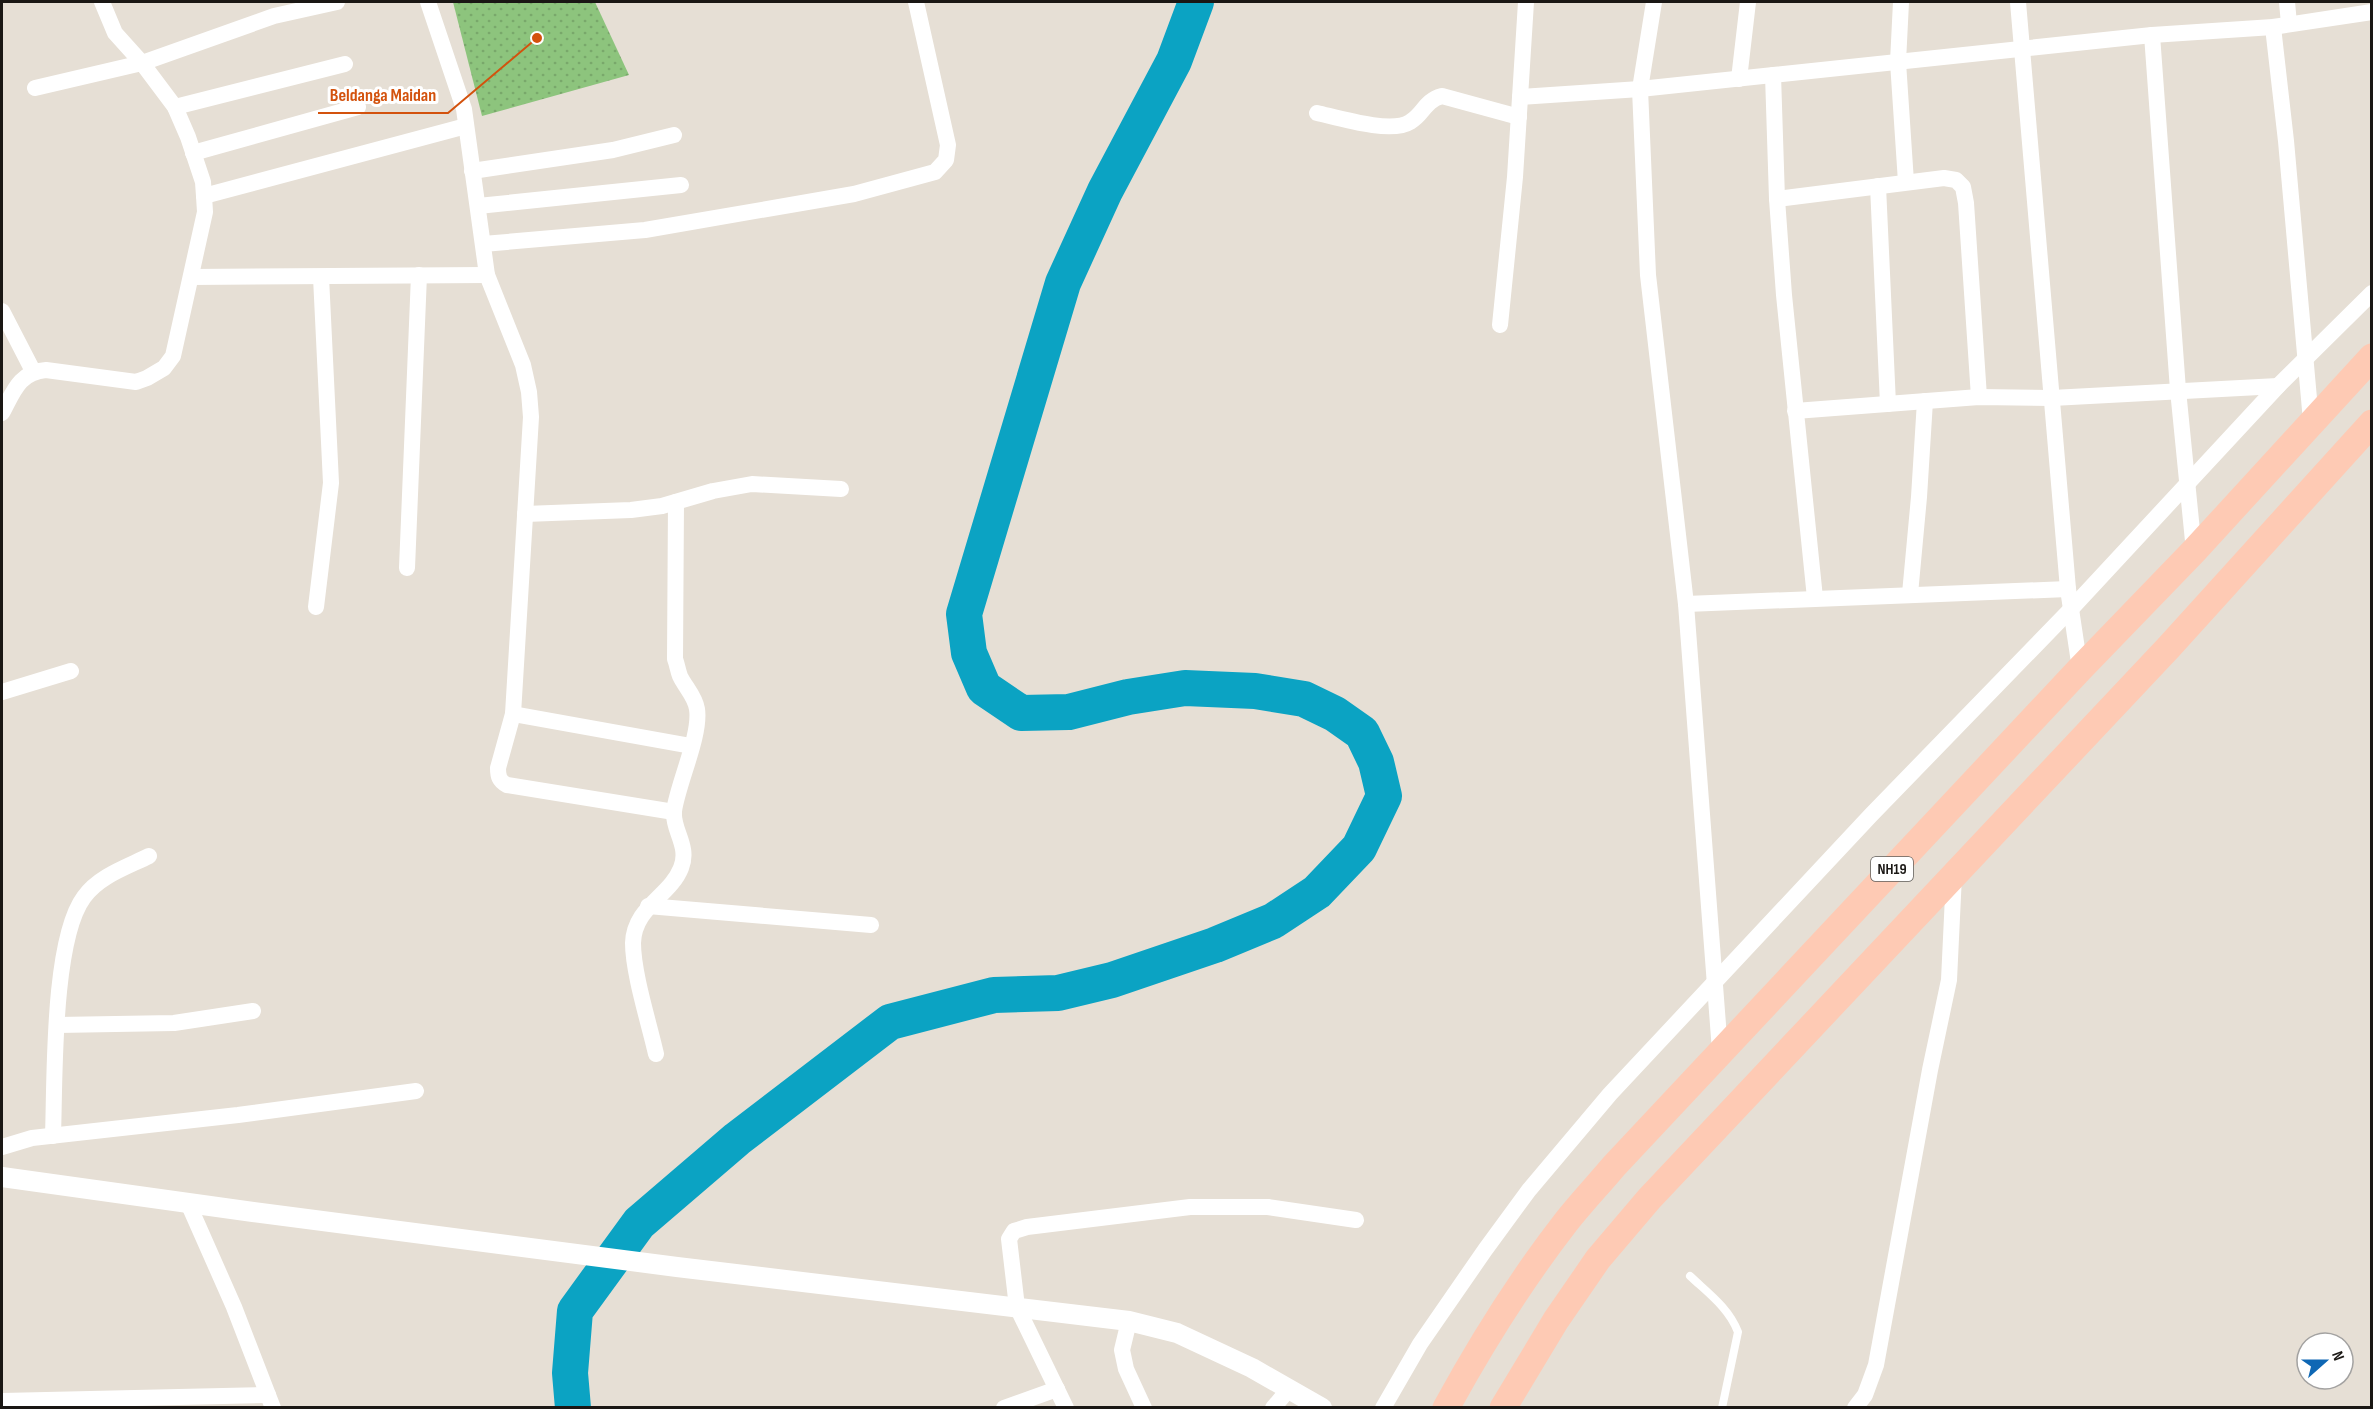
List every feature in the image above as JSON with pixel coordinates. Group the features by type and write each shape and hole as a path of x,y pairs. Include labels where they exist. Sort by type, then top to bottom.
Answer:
{"highway":[{"name":"NH19","path":"1446,1407 1471,1362 1566,1222 1614,1166 2080,669 2194,551 2372,357"},
{"path":"1503,1407 1556,1320 1598,1259 1634,1216 1754,1084 2177,638 2372,423"}],"street":[{"path":"2,413 21,380 33,371 46,370 136,381 147,378 164,368 173,356 205,213 203,182 175,106 142,63 115,33 102,2"},
{"path":"35,88 142,63 274,16 337,2"},
{"path":"429,2 464,109 488,275 523,365 530,392 531,417 513,714 498,768 501,782 507,785 674,812"},
{"path":"483,244 645,230 854,194 935,172 946,160 948,145 916,2"},
{"path":"1500,325 1515,177 1526,2"},
{"path":"1654,2 1640,89 1648,275 1686,604 1720,1051"},
{"path":"1739,78 1748,2"},
{"path":"1900,2 1898,62 1906,182"},
{"path":"2018,2 2024,47 2068,589 2080,669"},
{"path":"2287,2 2281,25 2311,421"},
{"path":"1520,97 1640,89 2024,47 2281,25 2372,12"},
{"path":"2152,35 2178,390 2194,551"},
{"path":"175,106 345,64"},
{"path":"1773,75 1777,199 1795,411 1815,598"},
{"path":"1317,114 1398,127 1411,122 1431,99 1442,96 1519,117"},
{"path":"193,153 358,107"},
{"path":"204,196 466,126"},
{"path":"472,171 613,150 674,135"},
{"path":"1777,199 1906,182 1944,178 1956,180 1963,187 1966,203 1979,398"},
{"path":"478,206 681,185"},
{"path":"1878,186 1888,404"},
{"path":"407,568 419,275"},
{"path":"191,277 488,275"},
{"path":"316,607 331,483 321,277"},
{"path":"1383,1407 1427,1334 1528,1190 1610,1094 1871,815 2071,609 2278,386 2372,293"},
{"path":"2,311 33,371"},
{"path":"1795,411 1979,398 2052,398 2278,386"},
{"path":"1910,594 1920,497 1925,401"},
{"path":"525,514 631,510 662,506 713,491 752,484 841,489"},
{"path":"656,1054 636,967 633,942 638,923 648,906 677,877 683,865 683,842 674,812 697,716 697,707 681,677 675,659 676,502"},
{"path":"1686,604 2068,589"},
{"path":"2,692 71,671"},
{"path":"513,714 691,746"},
{"path":"53,1136 61,982 74,916 84,897 97,883 149,856"},
{"path":"1855,1407 1865,1395 1876,1365 1930,1070 1949,980 1954,875"},
{"path":"648,906 871,925"},
{"path":"57,1025 174,1023 253,1011"},
{"path":"2,1147 32,1138 238,1115 416,1091"},
{"path":"2,1177 677,1267 1129,1321 1177,1333 1252,1368 1322,1407"},
{"path":"2,1401 271,1401 234,1307 188,1203"},
{"path":"1066,1407 1017,1306 1009,1239 1014,1231 1027,1227 1190,1207 1268,1207 1356,1220"},
{"path":"1129,1321 1122,1350 1126,1369 1144,1407"},
{"path":"1004,1407 1057,1389"},
{"path":"1273,1407 1289,1389"}],"lane":[{"path":"1690,1276 1724,1308 1735,1322 1738,1332 1722,1407"}],"green space":[{"path":"453,2 595,2 629,75 482,116"}],"waterway":[{"path":"573,1408 570,1373 575,1311 639,1223 737,1139 890,1022 994,995 1058,993 1112,980 1215,945 1273,921 1317,892 1359,848 1384,796 1376,762 1362,733 1335,714 1304,699 1255,691 1185,688 1128,697 1069,712 1021,713 984,688 969,653 964,614 1063,283 1105,191 1174,61 1196,2"}],"place":[{"name":"Beldanga Maidan","path":"537,38"}]}
